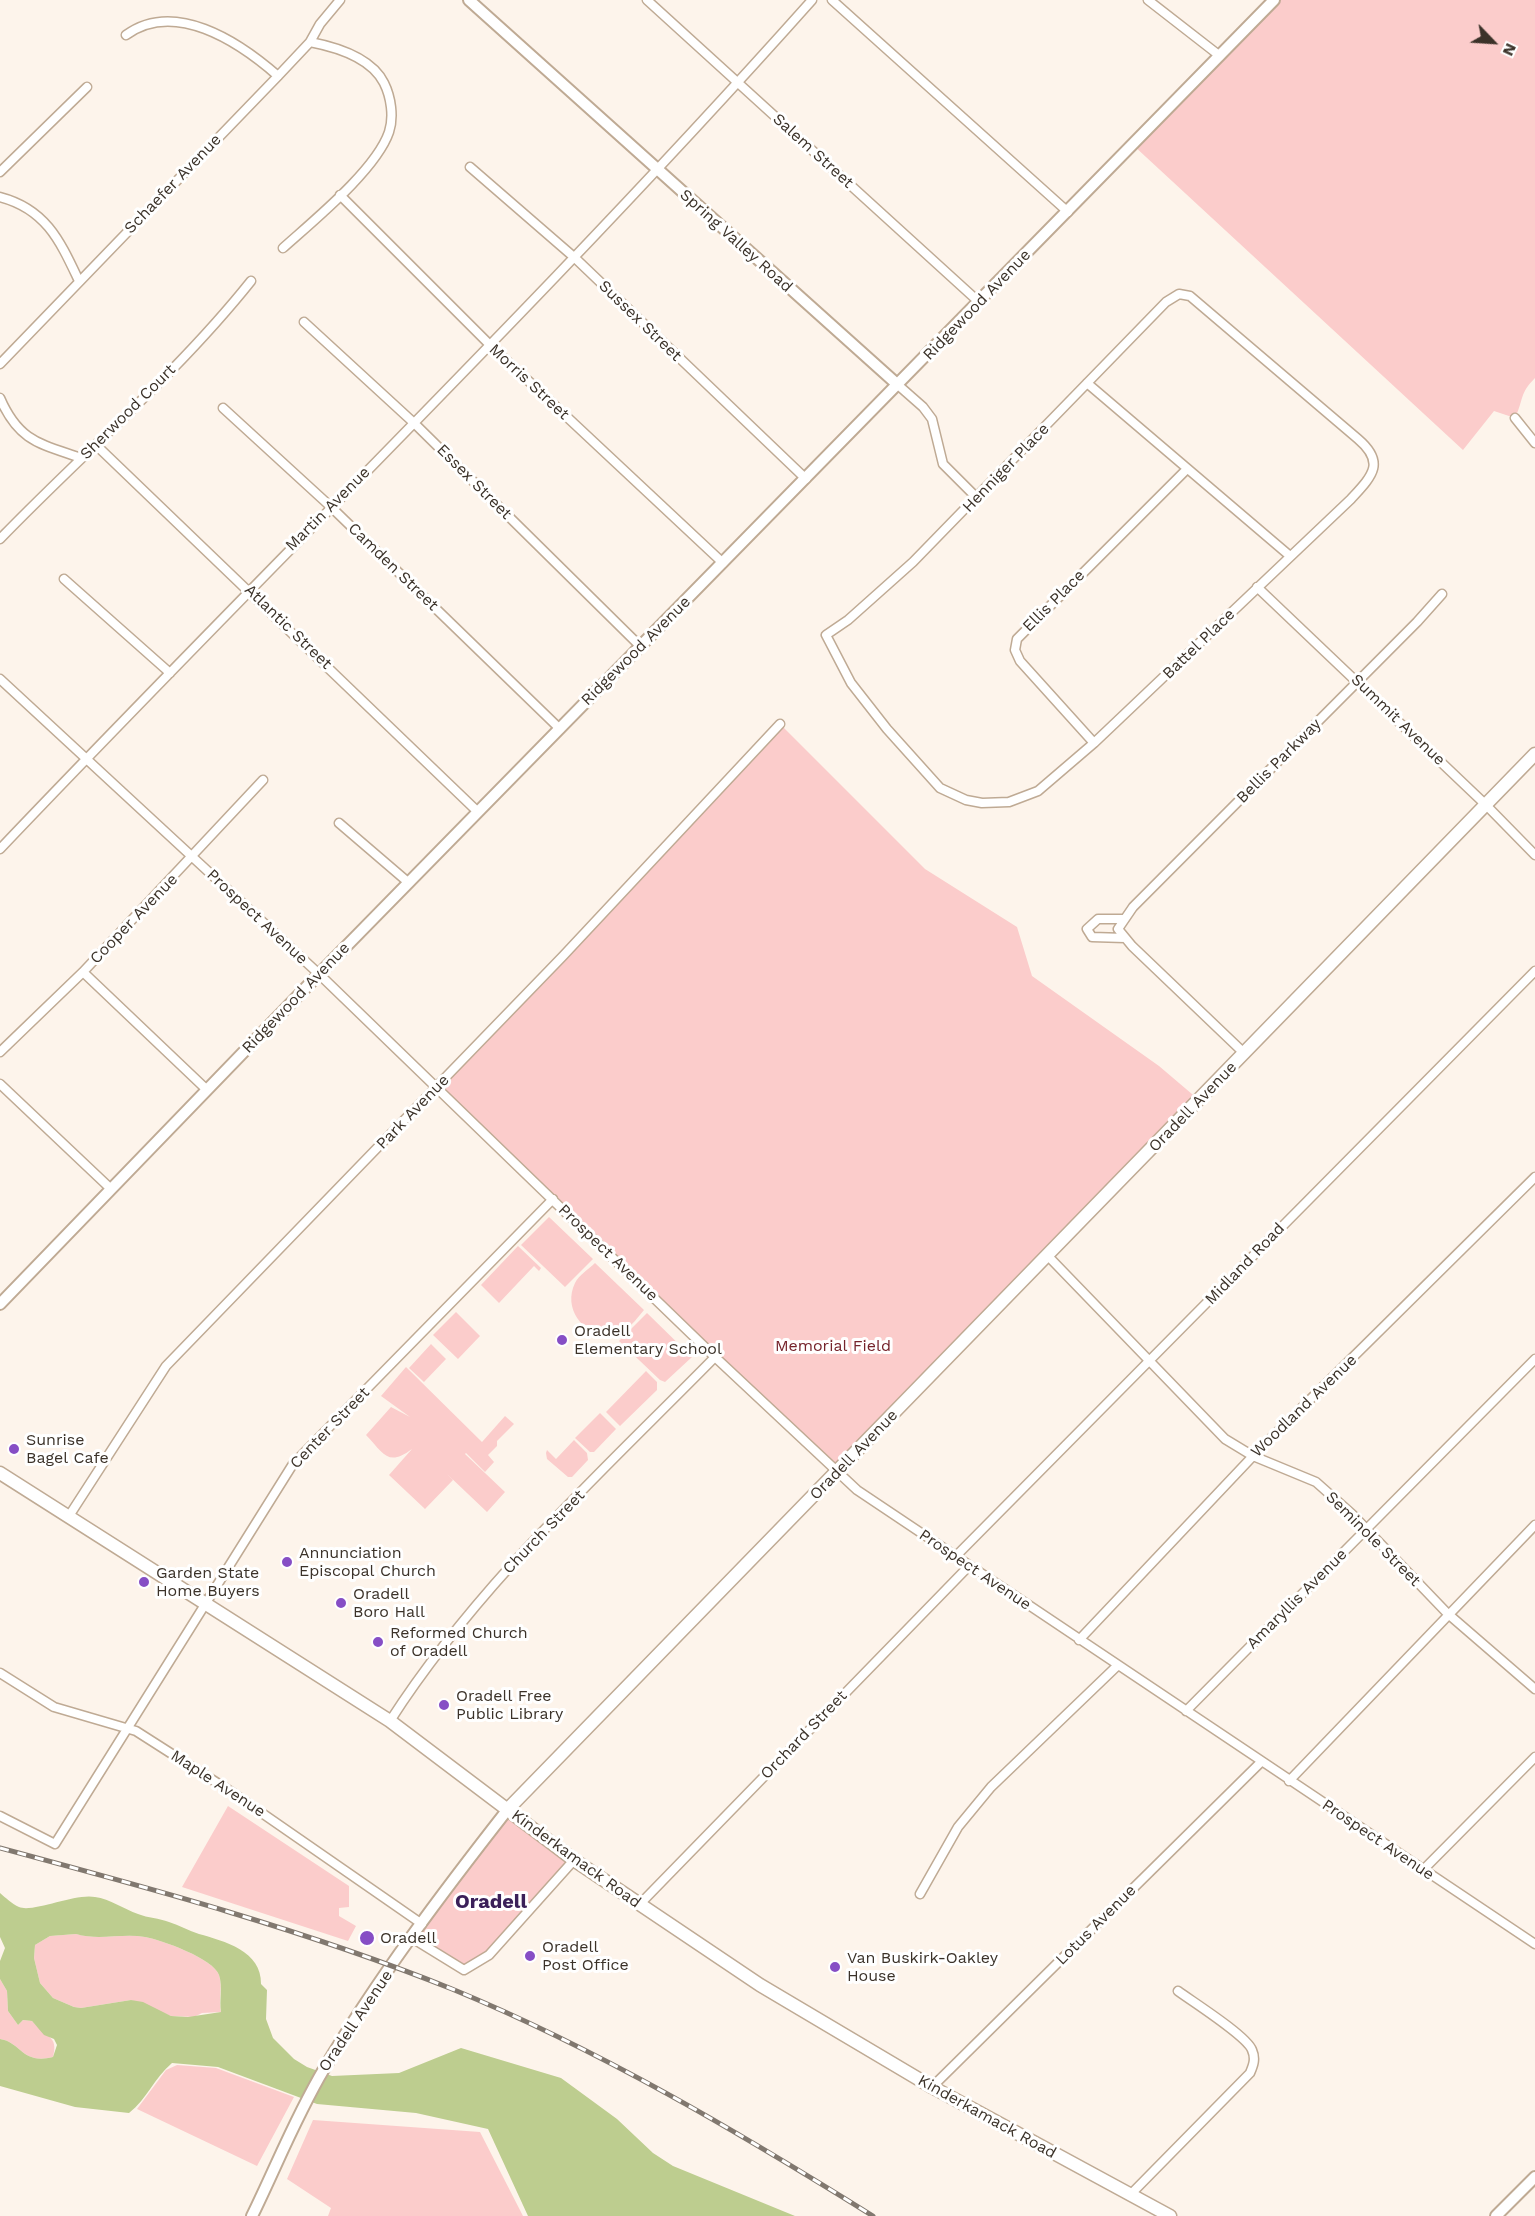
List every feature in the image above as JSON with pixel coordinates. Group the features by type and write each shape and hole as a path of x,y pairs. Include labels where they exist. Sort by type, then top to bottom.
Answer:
{"main road":[{"name":"Oradell Avenue","path":"508,1809 1535,754"},
{"name":"Kinderkamack Road","path":"0,1473 390,1721 574,1860 810,2016 932,2087 1170,2216"}],"street":[{"name":"Schaefer Avenue","path":"0,364 310,42 320,24 340,0"},
{"name":"Spring Valley Road","path":"469,0 927,413 937,434 943,464 977,498"},
{"name":"Salem Street","path":"647,0 980,303"},
{"name":"Martin Avenue","path":"2,843 575,258 812,0"},
{"path":"832,0 1068,212"},
{"path":"1148,0 1220,56"},
{"name":"Ridgewood Avenue","path":"0,1304 206,1089 639,646 980,303 1274,0"},
{"path":"126,35 142,16"},
{"path":"219,24 278,76"},
{"path":"283,248 340,195 384,143 392,117 391,104 380,74 345,52 310,42"},
{"path":"0,172 87,87"},
{"name":"Sussex Street","path":"471,167 575,258 806,479"},
{"name":"Morris Street","path":"340,195 489,344 723,563"},
{"path":"0,197 35,212 48,225 79,281"},
{"name":"Sherwood Court","path":"0,539 96,445 221,316 251,281"},
{"name":"Henniger Place","path":"1009,802 989,804 966,800 940,788 887,729 851,683 826,635 848,620 873,598 977,498 1166,302 1179,294 1190,296 1363,443 1374,456 1374,467"},
{"name":"Essex Street","path":"304,322 414,423 639,646"},
{"path":"1087,383 1290,556"},
{"path":"0,398 13,423 23,435 47,449 81,458"},
{"name":"Camden Street","path":"223,408 330,506 560,729"},
{"path":"1515,418 1527,430 1535,443"},
{"name":"Atlantic Street","path":"96,445 478,812"},
{"name":"Battel Place","path":"1009,802 1038,791 1094,743 1351,499 1368,481 1374,467"},
{"name":"Ellis Place","path":"1094,743 1020,661 1015,650 1017,639 1187,469"},
{"path":"64,579 170,673"},
{"name":"Summit Avenue","path":"1257,587 1486,805 1535,855"},
{"name":"Bellis Parkway","path":"1125,938 1119,929 1124,919 1442,594"},
{"name":"Prospect Avenue","path":"0,679 319,974 715,1357 857,1490 1535,1944"},
{"name":"Park Avenue","path":"69,1516 166,1366 436,1088 780,724"},
{"name":"Cooper Avenue","path":"0,1052 83,972 192,858 262,780"},
{"path":"339,823 409,883"},
{"path":"1124,919 1098,919 1087,929 1092,937 1125,938 1245,1054"},
{"path":"83,972 206,1089"},
{"name":"Midland Road","path":"955,1557 1535,972"},
{"path":"0,1084 111,1189"},
{"name":"Woodland Avenue","path":"1079,1640 1253,1456 1535,1177"},
{"name":"Center Street","path":"0,1816 55,1844 206,1604 257,1518 293,1464 553,1199"},
{"name":"Seminole Street","path":"1047,1256 1225,1438 1253,1456 1316,1482 1366,1529 1447,1613 1535,1689"},
{"name":"Church Street","path":"390,1721 420,1673 484,1594 715,1357"},
{"name":"Amaryllis Avenue","path":"1186,1712 1535,1359"},
{"path":"1289,1781 1447,1613 1535,1525"},
{"name":"Orchard Street","path":"639,1905 969,1566"},
{"path":"920,1894 958,1827 991,1787 1117,1666"},
{"name":"Maple Avenue","path":"0,1672 54,1707 136,1731 233,1793 422,1924"},
{"path":"1423,1870 1535,1758"},
{"name":"Lotus Avenue","path":"932,2087 1261,1762"},
{"name":"Oradell Avenue","path":"252,2216 324,2069 412,1938 508,1809"},
{"path":"412,1938 464,1970 489,1955 574,1860"},
{"path":"1130,2195 1250,2073 1254,2065 1254,2056 1247,2042 1178,1991"},
{"path":"1496,2216 1535,2177"}],"green space":[{"path":"1274,0 1535,0 1535,378 1524,393 1515,418 1494,411 1463,450 1133,145"},
{"name":"Memorial Field","path":"780,724 925,869 1017,927 1032,976 1159,1066 1199,1100 838,1472 437,1088"},
{"path":"549,1217 593,1259 565,1287 521,1245"},
{"path":"518,1246 541,1268 539,1271 534,1266 499,1303 481,1285"},
{"path":"595,1263 644,1310 624,1330 612,1334 601,1334 582,1324 572,1306 575,1283"},
{"path":"456,1312 480,1336 458,1359 433,1335"},
{"path":"647,1313 692,1357 665,1382 660,1380 619,1341"},
{"path":"431,1344 446,1359 424,1382 409,1368"},
{"path":"406,1367 482,1442 505,1416 514,1424 497,1441 497,1446 488,1455 494,1462 485,1472 465,1454 505,1492 487,1512 447,1474 453,1480 425,1509 389,1475 412,1449 397,1457 387,1456 366,1435 391,1407 410,1417 381,1396"},
{"path":"646,1371 657,1382 657,1390 620,1426 606,1412"},
{"path":"600,1413 616,1429 594,1452 590,1452 575,1438"},
{"path":"574,1440 587,1453 588,1460 572,1477 568,1477 547,1459 546,1453 547,1450 556,1459"},
{"path":"228,1806 349,1886 349,1907 339,1908 339,1916 356,1926 348,1941 182,1887"},
{"path":"508,1809 574,1860 489,1955 464,1970 412,1938"},
{"path":"76,1934 94,1937 145,1937 175,1946 198,1957 215,1969 219,1975 221,2012 202,2013 194,2017 171,2016 131,2000 81,2008 53,1998 40,1983 34,1958 35,1945 50,1936"},
{"path":"0,1979 7,1991 8,2011 18,2025 23,2020 32,2021 50,2037 54,2044 53,2057 43,2059 28,2056 13,2044 0,2039"},
{"path":"177,2065 216,2068 294,2097 257,2166 137,2109 166,2070"},
{"path":"313,2120 480,2132 523,2216 328,2216 331,2208 287,2179"}],"shaded area":[{"path":"0,1893 16,1906 25,1908 87,1897 106,1900 138,1914 165,1921 240,1949 255,1963 260,1973 261,1984 267,1990 266,2019 273,2038 294,2059 307,2067 332,2076 399,2073 461,2048 561,2078 617,2119 653,2153 673,2166 795,2216 528,2216 488,2129 416,2113 317,2104 218,2067 172,2063 129,2113 75,2107 0,2086 0,2039 13,2044 28,2056 43,2059 53,2057 57,2045 54,2039 44,2035 32,2021 23,2020 18,2025 8,2011 7,1991 0,1979 0,1961 5,1948 0,1937","holes":["76,1934 145,1937 175,1946 198,1957 208,1963 219,1975 221,2012 188,2017 171,2016 143,2002 131,2000 81,2008 53,1998 40,1983 34,1958 35,1945 50,1936"]}],"railway":[{"path":"0,1848 285,1929 452,1989 615,2065 719,2123 873,2216"}],"place":[{"name":"Oradell Elementary School","path":"562,1340"},
{"name":"Sunrise Bagel Cafe","path":"14,1449"},
{"name":"Annunciation Episcopal Church","path":"287,1562"},
{"name":"Garden State Home Buyers","path":"144,1582"},
{"name":"Oradell Boro Hall","path":"341,1603"},
{"name":"Reformed Church of Oradell","path":"378,1642"},
{"name":"Oradell Free Public Library","path":"444,1705"},
{"name":"Oradell","path":"367,1938"},
{"name":"Oradell Post Office","path":"530,1956"},
{"name":"Van Buskirk-Oakley House","path":"835,1967"}],"district":[{"name":"Oradell","path":"491,1902"}]}
